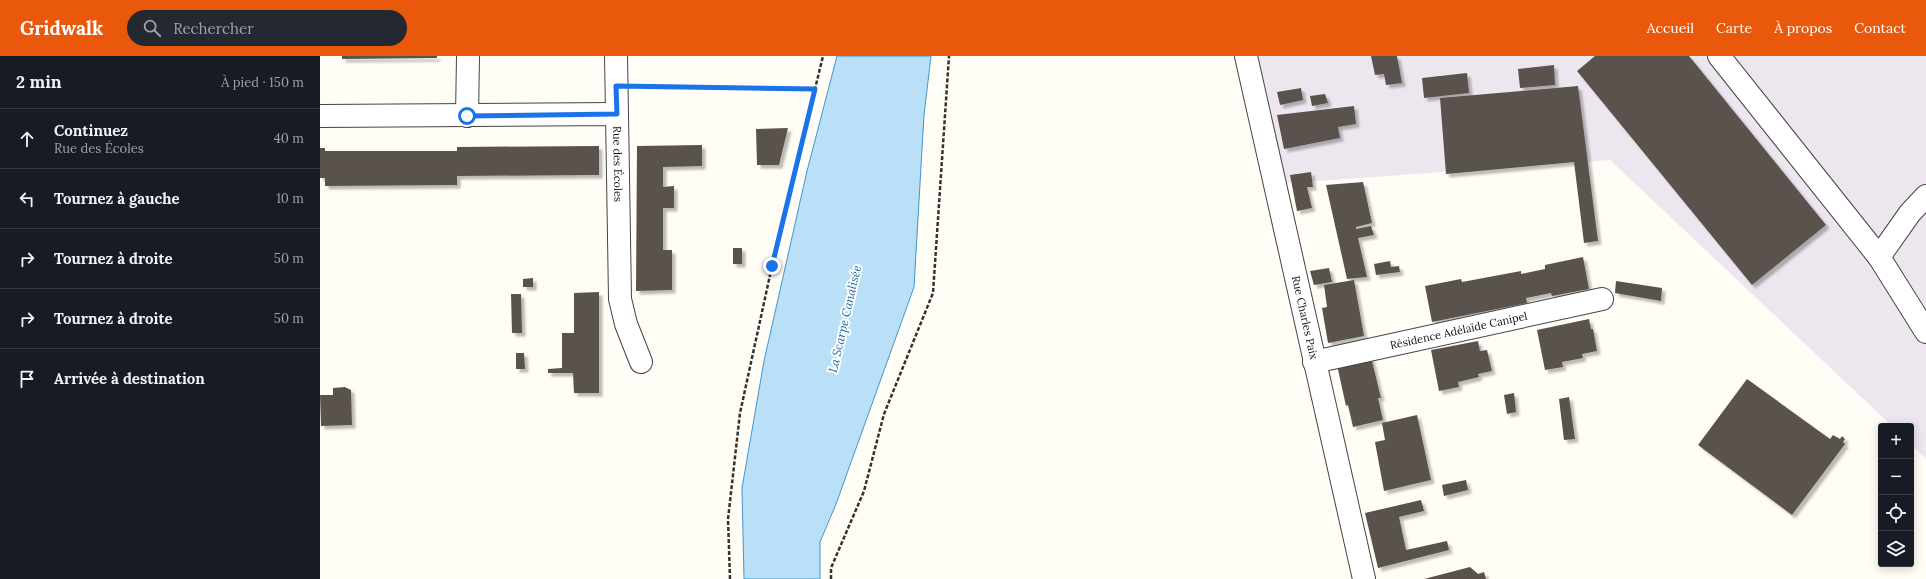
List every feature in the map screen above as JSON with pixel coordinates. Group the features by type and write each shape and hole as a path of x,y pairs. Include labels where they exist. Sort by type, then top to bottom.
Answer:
{"street":[{"path":"467,116 468,56"},
{"path":"616,56 617,114"},
{"name":"Rue Charles Paix","path":"1246,56 1364,579"},
{"path":"1718,56 1879,257 1926,332"},
{"name":"Rue des Écoles","path":"320,116 617,114 620,299 626,324 641,362"},
{"path":"1879,257 1910,213 1926,196"},
{"name":"Résidence Adélaïde Canipel","path":"1314,362 1602,299"}],"path":[{"path":"730,579 728,519 740,413 772,266 823,56"},
{"path":"831,579 831,568 864,491 884,414 933,293 949,56"},
{"path":"616,86 815,89"}],"shaded area":[{"path":"1246,56 1926,56 1926,459 1914,447 1914,423 1889,423 1610,160 1276,184"}],"water":[{"name":"La Scarpe Canalisée","path":"837,56 931,56 924,115 914,287 836,504 820,542 820,579 744,579 742,488 764,361 807,171"}],"building":[{"path":"342,56 437,56 437,58 342,59"},
{"path":"1371,56 1397,56 1402,83 1386,85 1384,74 1375,75"},
{"path":"1595,56 1689,56 1826,225 1752,285 1577,71"},
{"path":"1554,65 1555,85 1520,88 1518,69"},
{"path":"1467,73 1469,93 1424,98 1422,78"},
{"path":"1578,86 1598,241 1584,243 1574,162 1446,174 1440,98"},
{"path":"1301,88 1303,100 1280,105 1277,92"},
{"path":"1325,94 1328,103 1312,106 1310,96"},
{"path":"1354,106 1356,124 1338,127 1340,138 1284,149 1277,115"},
{"path":"788,128 779,165 757,165 756,129"},
{"path":"702,145 702,166 663,167 663,187 674,186 674,208 663,208 663,250 672,250 672,290 636,291 637,146"},
{"path":"599,146 599,175 457,176 457,185 325,186 325,178 320,178 320,148 325,148 325,151 457,151 457,147"},
{"path":"1311,172 1313,187 1307,187 1312,208 1297,211 1290,175"},
{"path":"1363,182 1372,223 1356,227 1356,229 1371,226 1374,235 1358,238 1367,277 1347,279 1326,185"},
{"path":"733,248 742,248 742,264 733,264"},
{"path":"1583,257 1589,289 1552,296 1551,293 1526,298 1527,303 1432,322 1425,286 1461,279 1462,282 1521,271 1521,274 1545,269 1545,265"},
{"path":"1390,261 1391,267 1399,266 1400,272 1376,275 1374,264"},
{"path":"1329,268 1332,282 1314,285 1310,271"},
{"path":"533,278 533,287 523,287 523,279"},
{"path":"1354,280 1364,336 1328,343 1322,308 1327,307 1324,285"},
{"path":"1616,281 1662,288 1661,301 1615,293"},
{"path":"599,292 599,393 574,393 573,373 548,373 548,369 562,368 562,333 574,333 574,293"},
{"path":"511,294 521,294 522,333 512,333"},
{"path":"1589,319 1591,329 1593,329 1597,351 1582,354 1583,358 1562,362 1563,367 1545,370 1537,330"},
{"path":"1478,341 1480,351 1487,350 1492,371 1478,374 1479,377 1458,382 1459,387 1439,391 1431,350"},
{"path":"516,353 524,353 525,369 516,369"},
{"path":"1371,357 1381,398 1378,398 1383,420 1353,427 1348,405 1346,406 1337,365"},
{"path":"1747,379 1830,439 1833,435 1840,439 1842,436 1845,439 1843,442 1845,444 1792,515 1698,445"},
{"path":"345,387 351,390 352,425 321,426 320,395 333,395 333,388"},
{"path":"1514,393 1516,412 1507,414 1504,395"},
{"path":"1569,397 1575,439 1564,440 1559,399"},
{"path":"1417,415 1431,480 1384,491 1375,442 1385,440 1382,423"},
{"path":"1466,480 1468,490 1444,496 1442,485"},
{"path":"1421,500 1424,511 1399,517 1406,550 1447,541 1449,550 1378,568 1365,513"},
{"path":"1470,567 1478,574 1484,572 1486,579 1424,579"}],"route":[{"path":"467,116 617,114 616,86 815,89 772,266"}]}
